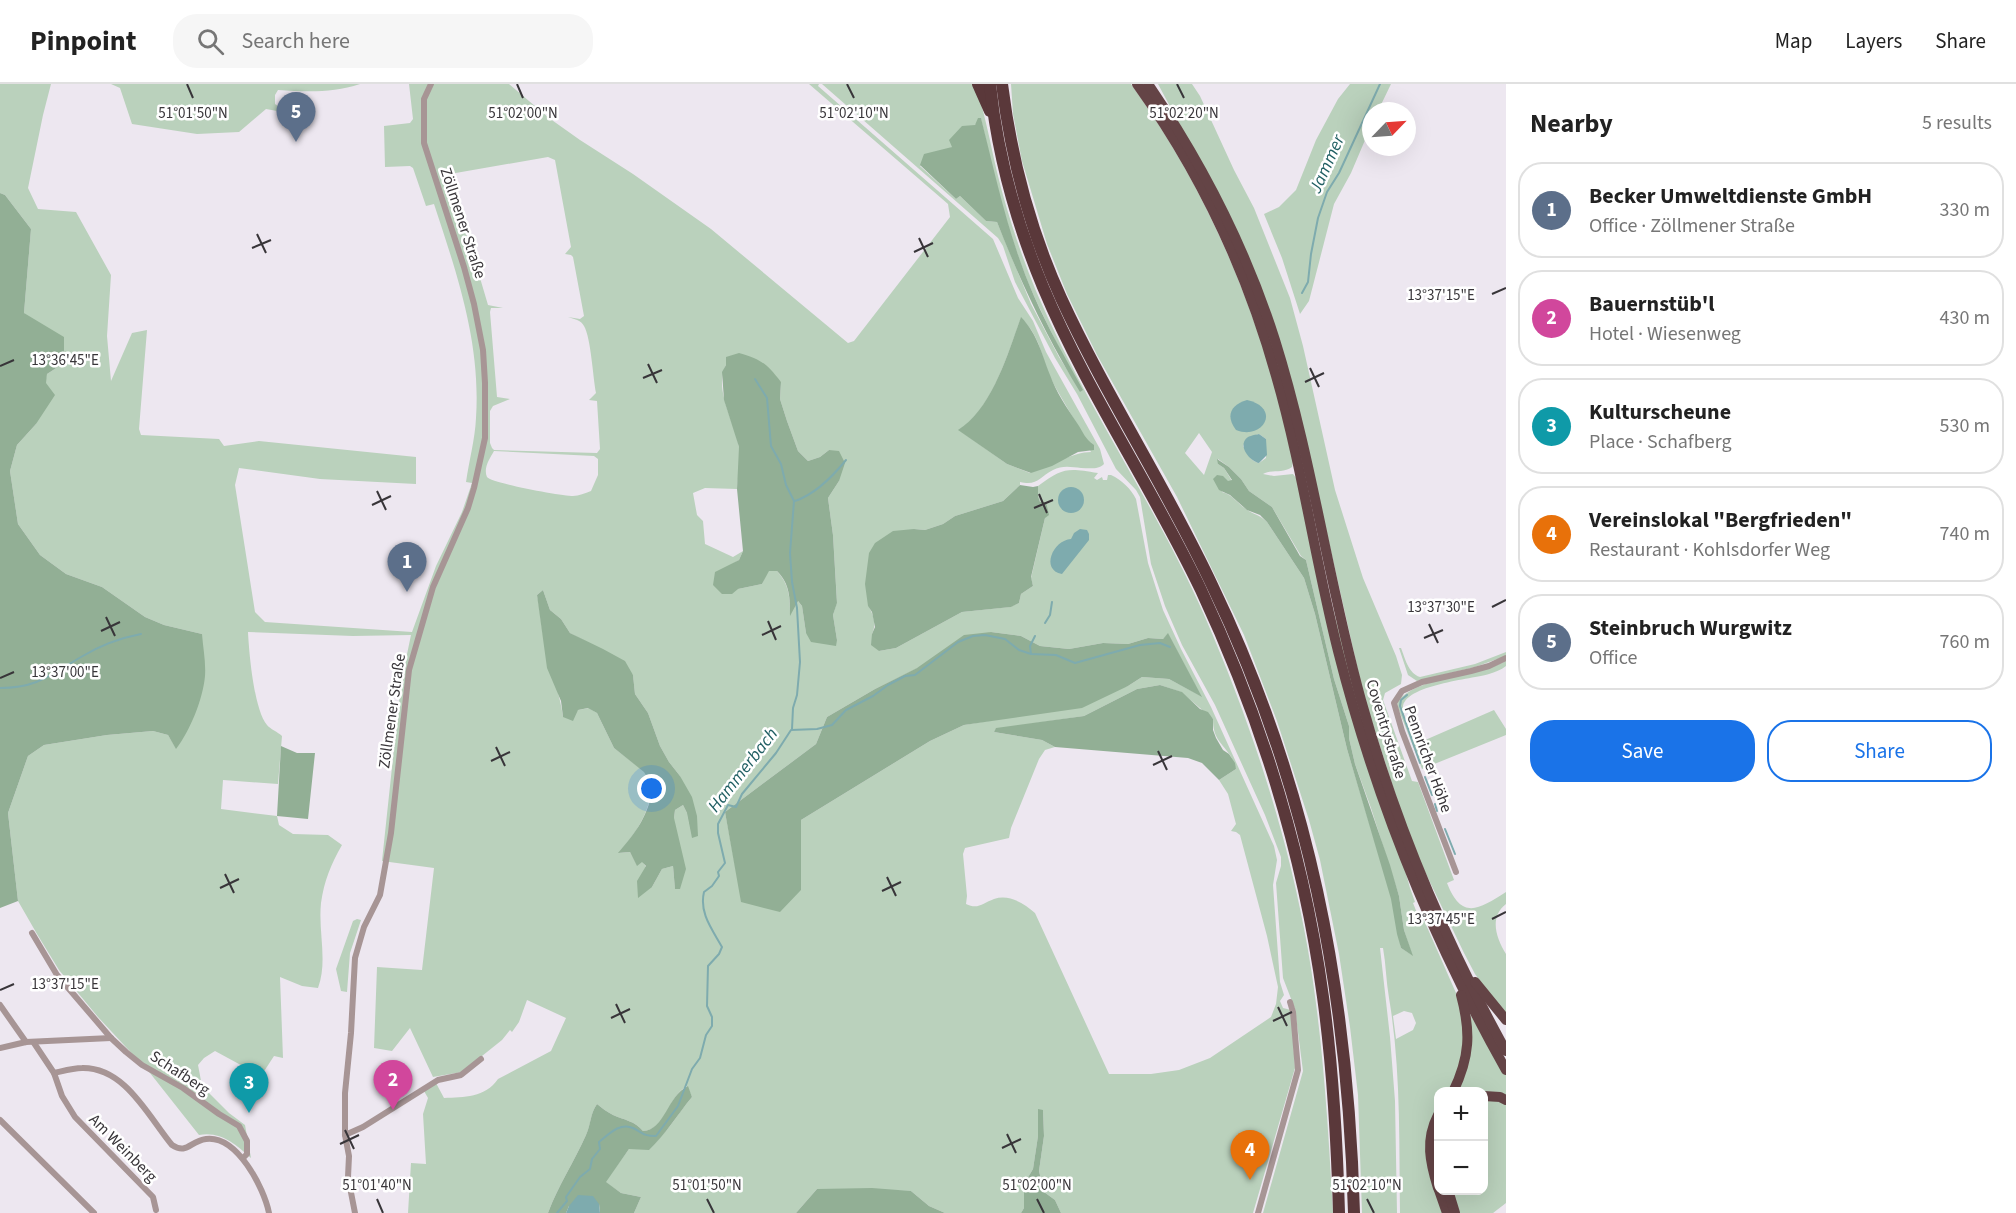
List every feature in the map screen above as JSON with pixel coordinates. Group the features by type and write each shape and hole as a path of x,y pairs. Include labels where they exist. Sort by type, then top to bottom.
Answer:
{"highway":[{"path":"978,84 995,123"},
{"path":"990,84 995,123 1015,208 1043,288 1074,353 1202,592 1236,671 1267,757 1299,873 1321,985 1331,1064 1340,1213"},
{"path":"1002,84 1019,177 1046,262 1082,342 1170,502 1216,593 1264,708 1295,802 1322,906 1341,1021 1350,1121 1354,1213"},
{"path":"1137,84 1198,182 1223,232 1256,312 1294,448 1324,592 1353,706 1378,788 1428,915 1459,970 1506,1070"},
{"name":"Coventrystraße","path":"1148,84 1197,162 1237,243 1266,314 1291,396 1340,619 1361,702 1387,784 1459,970 1506,1051"},
{"path":"1459,970 1506,1020"},
{"path":"1456,1087 1461,1074 1468,1038 1459,970"},
{"path":"1488,1096 1506,1100"},
{"path":"1434,1124 1429,1151 1434,1170"},
{"path":"1441,1195 1447,1213"},
{"path":"1449,1195 1455,1213"}],"street":[{"name":"Zöllmener Straße","path":"355,1213 348,1177 345,1093 355,958 364,927 380,895 391,833 409,670 428,601 468,508 485,438 486,383 483,350 474,304 424,143 424,99 431,84"},
{"name":"Pennricher Höhe","path":"1456,872 1402,731 1394,703 1402,691 1422,682 1471,671 1506,658"},
{"name":"Schafberg","path":"32,933 57,975 111,1038 142,1065 183,1088 239,1126 246,1141 246,1154 243,1158"},
{"path":"1258,1213 1298,1070 1293,1012 1290,1002"},
{"path":"0,1005 26,1042"},
{"path":"0,1048 26,1042 111,1038"},
{"name":"Am Weinberg","path":"34,1043 54,1073 62,1096 75,1117 153,1197 156,1210"},
{"path":"345,1135 363,1127 438,1080 461,1075 481,1059"},
{"path":"54,1073 82,1067 102,1071 116,1078 128,1088 168,1140 177,1148 186,1149 197,1141 213,1138 221,1142 248,1164 265,1197 269,1213"},
{"path":"0,1120 94,1213"}],"green space":[{"path":"0,84 51,84 28,188 38,209 76,212 111,275 107,336 111,381 132,333 147,330 139,429 141,435 219,439 224,446 259,441 416,457 416,484 320,479 239,468 235,485 255,612 265,622 412,632 436,566 462,512 472,483 466,482 475,426 477,390 466,309 434,204 426,206 413,168 410,166 385,167 384,126 410,123 413,119 409,84 509,84 549,118 711,229 848,343 854,341 950,217 948,204 809,84 819,84 818,86 993,239 1018,298 1033,321 1046,352 1100,449 1104,464 1093,468 1056,468 1035,482 1020,482 1020,485 1003,501 955,516 943,524 925,530 914,529 868,605 874,619 872,634 879,651 896,648 962,612 1010,607 1019,603 1021,594 1033,586 1031,578 1045,518 1038,496 1038,486 1066,470 1098,473 1094,478 1097,480 1102,477 1103,480 1107,480 1108,475 1111,475 1126,485 1136,499 1148,563 1163,610 1211,707 1274,846 1277,860 1273,885 1280,982 1284,995 1280,1001 1283,1008 1291,1010 1295,1068 1253,1213 1061,1213 1055,1200 1044,1192 1039,1171 1044,1136 1043,1110 1038,1110 1038,1136 1033,1169 1024,1184 1024,1208 1021,1213 945,1213 929,1206 911,1191 817,1189 796,1213 634,1213 641,1197 621,1193 605,1182 629,1149 649,1149 661,1137 692,1097 687,1086 675,1097 657,1125 643,1131 633,1123 613,1115 597,1104 586,1135 548,1213 408,1213 411,1163 426,1164 423,1114 428,1098 424,1091 436,1083 444,1098 474,1095 487,1090 498,1079 551,1051 566,1018 527,1000 519,1022 512,1032 510,1030 502,1040 462,1072 433,1077 410,1028 392,1051 374,1048 377,967 422,970 434,868 382,861 401,683 411,635 353,636 248,632 253,680 262,718 270,728 282,736 278,784 223,780 221,809 277,816 279,825 293,834 328,835 342,845 328,873 322,895 320,914 323,957 318,988 302,986 280,977 283,1058 274,1056 261,1076 215,1051 198,1065 202,1086 229,1113 245,1125 251,1158 221,1137 199,1135 150,1073 98,1017 59,970 18,901 8,813 28,756 44,745 107,735 153,731 168,735 176,748 202,634 164,625 145,617 102,587 66,574 40,555 18,524 10,471 17,445 36,424 47,374 64,363 24,313 31,229 5,195 0,193","holes":["548,157 555,160 571,247 565,254 573,257 584,316 580,319 568,317 583,324 588,339 596,393 589,400 597,401 600,449 597,453 494,450 492,448 490,411 493,406 510,399 497,397 490,312 491,308 503,308 488,305 470,244 471,239 466,235 448,177 450,174","1021,318 1037,340 1052,381 1091,452 1069,457 1030,473 1007,464 959,430 971,421 990,395","726,365 781,382 780,399 798,451 808,461 820,457 829,450 839,481 828,498 833,535 837,602 833,615 837,640 806,633 802,606 797,600 790,614 788,591 777,571 768,571 762,584 738,589 724,569 739,560 743,551 733,557 705,544 703,521 697,515 693,493 705,488 737,489 740,463 737,437 726,406 722,384","494,451 594,456 598,459 598,475 591,491 575,496 555,494 491,480 487,477 488,463","543,590 550,610 561,619 570,633 633,675 635,694 648,713 660,746 680,776 692,838 683,805 675,810 674,818 675,889 673,866 662,869 652,887 642,861 637,865 630,852 619,853 641,822 653,787 645,772 614,748 597,713 589,708 563,717 544,641 537,595","991,632 1021,636 1040,646 1069,649 1103,643 1128,644 1148,638 1163,639 1168,634 1201,696 1169,679 1142,677 1128,686 1012,717 964,725 930,741 801,820 801,890 742,902 725,812 816,744 827,717 875,689","1160,685 1181,692 1213,719 1216,735 1230,755 1236,769 1219,780 1228,794 1236,824 1231,831 1240,835 1267,936 1278,987 1276,1004 1271,1017 1210,1058 1179,1070 1151,1074 1109,1074 1035,913 1021,903 1005,898 994,899 977,906 966,904 963,854 965,848 1009,838 1039,759 1045,750 1055,747 1042,740 994,732 996,729 1084,716 1137,689"]},
{"path":"111,84 360,84 320,91 278,90 275,95 275,104 288,113 266,109 239,132 197,134 132,124 120,88"},
{"path":"822,84 975,84 1005,202 1036,291 1076,374 1186,575 1222,657 1253,739 1290,864 1308,950 1318,1015 1333,1213 1263,1213 1303,1071 1295,1009 1283,978 1276,883 1281,857 1265,815 1215,705 1182,645 1165,606 1151,564 1140,497 1116,469 1077,394 1055,358 1015,282 998,238","holes":["981,119 1003,209 1025,275 1081,392 1059,357 1031,304 997,222 986,221 960,196 956,199 920,166 952,147"]},
{"path":"1011,84 1131,84 1196,188 1246,298 1275,387 1293,461 1292,467 1288,469 1263,474 1274,476 1293,474 1297,479 1415,902 1413,903 1419,918 1423,918 1460,1002 1466,1047 1451,1087 1434,1087 1434,1115 1430,1122 1434,1150 1434,1195 1440,1195 1443,1213 1400,1213 1396,1051 1384,954 1383,948 1380,948 1395,1101 1397,1213 1362,1213 1358,1095 1350,1027 1339,954 1320,860 1309,820 1277,721 1244,635 1177,497 1097,355 1067,294 1047,244 1022,161 1013,114","holes":["1199,433 1212,452 1204,475 1185,453","1259,434 1266,439 1266,458 1259,463 1251,459 1243,446 1247,438","1218,459 1241,479 1249,491 1272,507 1301,556 1306,560 1334,679 1349,726 1349,738 1355,764 1399,896 1404,930 1412,955 1401,948 1392,899 1347,749 1315,614 1304,578 1267,522 1222,492 1228,481 1232,481 1224,468 1218,464","1404,1011 1412,1013 1416,1023 1413,1030 1396,1039 1393,1016"]},
{"path":"1158,84 1192,84 1200,96 1254,208 1290,298 1335,490 1363,578 1402,675 1401,684 1385,693 1383,700 1412,781 1418,782 1454,880 1447,883 1459,903 1465,907 1479,907 1506,892 1506,904 1497,915 1496,928 1499,941 1506,954 1506,1016 1475,974 1416,853 1405,824 1364,697 1302,423 1181,127"},
{"path":"1350,84 1391,84 1382,102 1362,102 1362,147 1334,204 1309,301 1300,314 1282,258 1264,214 1279,207 1296,190 1316,140 1338,99"},
{"path":"978,118 981,118 1017,253 1045,320 1083,390 1080,392 1035,309 997,222 986,221 960,196 956,199 920,165 924,154 952,147 949,140 962,126 975,125"},
{"path":"0,193 5,195 31,229 24,313 64,337 64,363 47,374 46,383 55,395 36,424 17,445 10,471 18,524 40,555 66,574 102,587 145,617 164,625 202,634 205,671 202,695 195,714 176,749 168,735 153,731 107,735 44,745 28,756 8,813 18,901 0,908"},
{"path":"1021,317 1035,337 1059,394 1086,438 1094,445 1094,450 1078,452 1052,466 1031,473 1007,464 958,430 970,421 989,395"},
{"path":"739,353 763,363 781,382 780,399 798,451 808,461 820,457 829,450 839,451 845,463 839,481 828,498 833,535 837,603 833,615 836,646 811,642 806,633 802,606 798,601 790,616 787,586 777,571 769,571 762,584 738,589 732,594 722,594 713,585 715,572 739,560 743,551 737,489 739,447 724,400 722,372 726,365 726,357"},
{"path":"1217,459 1241,479 1249,491 1272,507 1300,556 1306,560 1334,679 1349,726 1349,738 1355,764 1390,865 1399,896 1404,930 1413,956 1401,948 1391,899 1347,749 1315,614 1304,578 1267,522 1260,515 1247,510 1230,495 1219,490 1213,479 1217,475 1223,476 1228,481 1232,480 1224,468 1218,464"},
{"path":"1020,485 1038,486 1040,502 1046,502 1049,515 1045,518 1031,577 1033,586 1021,594 1019,603 1011,607 962,612 896,648 879,651 871,645 875,627 872,612 868,606 865,584 869,553 875,543 893,531 925,530 943,524 955,516 1003,501"},
{"path":"543,590 550,610 561,619 570,633 625,661 633,675 635,694 648,713 660,746 692,797 697,816 698,836 692,838 683,805 675,810 674,818 686,869 680,889 675,889 673,866 662,869 652,887 638,898 637,881 646,866 642,862 637,866 630,852 618,853 641,823 653,787 644,772 614,748 597,713 588,708 578,710 573,721 563,717 561,701 547,668 537,595"},
{"path":"991,632 1021,636 1040,646 1069,649 1103,643 1128,644 1148,638 1163,639 1168,633 1202,697 1169,679 1142,677 1082,708 964,725 930,741 801,820 801,890 780,912 741,902 725,812 816,744 827,717 917,668 964,635"},
{"path":"1399,648 1410,669 1420,677 1475,664 1506,652 1506,656 1475,667 1417,681 1408,675"},
{"path":"1506,661 1506,666 1496,672 1439,684 1413,694 1405,701 1403,709 1406,722 1416,744 1494,710 1506,729 1506,735 1422,769 1397,702 1406,693 1418,687"},
{"path":"1160,685 1182,692 1200,709 1208,712 1213,719 1216,738 1235,763 1236,769 1219,780 1202,763 1188,758 1055,747 1042,740 994,732 996,728 1084,716 1137,689"},
{"path":"281,746 297,753 315,753 308,819 277,816"},
{"path":"361,920 350,953 347,992 341,991 336,969 353,921"},
{"path":"1468,1011 1506,1075 1506,1098 1488,1093 1488,1087 1458,1087"},
{"path":"688,1086 692,1097 661,1138 649,1150 629,1149 606,1182 621,1193 641,1197 634,1213 600,1213 599,1204 569,1206 566,1213 548,1213 586,1135 597,1104 613,1115 633,1123 643,1131 656,1125 675,1097"},
{"path":"1488,1100 1506,1103 1506,1203 1493,1213 1459,1213 1452,1195 1488,1195"},
{"path":"1038,1109 1043,1110 1044,1136 1039,1171 1044,1192 1055,1200 1061,1213 1021,1213 1024,1208 1024,1184 1033,1169 1038,1136"},
{"path":"872,1188 911,1191 929,1206 945,1213 796,1213 817,1189"}],"water":[{"path":"1247,400 1258,404 1266,416 1261,427 1246,432 1236,430 1230,415 1237,405"},
{"path":"1259,434 1266,439 1267,455 1259,463 1247,454 1244,444 1247,438"},
{"path":"1071,487 1080,491 1084,500 1080,509 1071,513 1062,509 1058,500 1062,491"},
{"path":"1080,529 1087,530 1089,540 1062,574 1055,571 1050,561 1054,549 1071,539"},
{"path":"578,1195 593,1196 599,1204 600,1213 566,1213"}],"waterway":[{"name":"Jammer","path":"1302,293 1308,282 1318,218 1327,192 1339,173 1380,84"},
{"path":"755,379 767,398 771,446 781,464 786,485 794,501 790,553 797,608 800,662 792,729"},
{"path":"795,501 817,489 846,460"},
{"path":"1045,623 1050,615 1052,602"},
{"path":"0,688 34,683 102,646 141,634"},
{"name":"Hammerbach","path":"557,1213 567,1201 566,1197 580,1177 590,1169 592,1159 600,1149 599,1142 615,1130 624,1127 656,1136 678,1106 692,1069 700,1058 706,1035 712,1026 712,1017 707,1006 708,966 722,947 707,921 703,900 704,892 712,886 725,863 718,824 728,805 736,807 742,794 776,753 791,730 817,729 832,725 846,710 905,676 915,675 958,642 973,636 985,635 1005,639 1019,650 1031,654 1056,655 1075,663 1140,645 1160,643 1170,647"},
{"path":"1031,654 1030,646 1035,636"},
{"path":"1407,695 1401,700 1400,706 1420,763"},
{"path":"1425,777 1432,795"},
{"path":"1435,804 1437,811"},
{"path":"1445,829 1455,854"}],"place":[{"name":"Steinbruch Wurgwitz","path":"296,142"},
{"name":"Becker Umweltdienste GmbH","path":"407,592"},
{"name":"Bauernstüb'l","path":"393,1110"},
{"name":"Kulturscheune","path":"249,1113"},
{"name":"Vereinslokal \"Bergfrieden\"","path":"1250,1180"}]}
